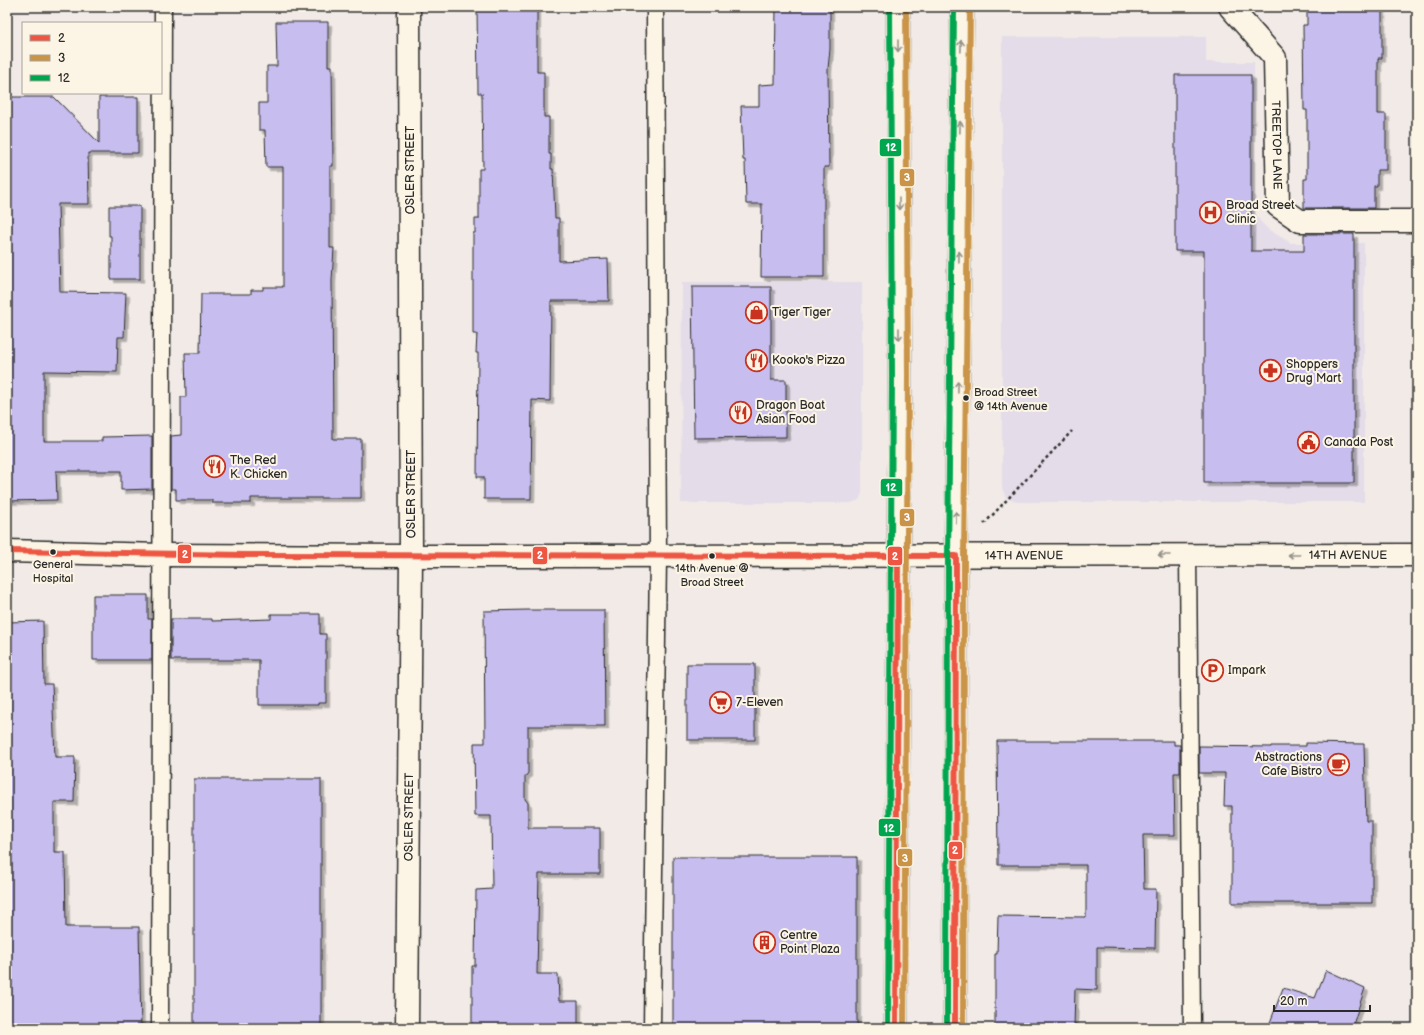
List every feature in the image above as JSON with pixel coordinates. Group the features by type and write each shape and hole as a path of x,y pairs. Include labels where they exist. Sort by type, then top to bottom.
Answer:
{"street":[{"name":"OSLER STREET","path":"407,1028 411,556 409,7"},
{"path":"896,1028 900,368 898,7"},
{"path":"956,1028 956,556 962,7"},
{"name":"TREETOP LANE","path":"1230,7 1275,58 1278,206 1300,221 1417,221"},
{"name":"14TH AVENUE","path":"7,551 161,555 411,556 1417,555"}],"lane":[{"path":"160,1028 163,7"},
{"path":"652,1028 658,556 655,7"},
{"path":"1188,555 1192,1028"}],"path":[{"path":"956,556 1013,492 1072,431"}],"shaded area":[{"path":"1002,37 1206,37 1206,62 1254,62 1254,211 1260,221 1269,230 1291,243 1364,243 1364,502 1017,502 1006,498 1002,488"},
{"path":"682,282 862,282 862,493 859,500 851,503 681,503"}],"building":[{"path":"477,7 537,7 537,72 544,72 544,117 549,117 549,154 551,154 551,169 553,169 555,218 559,218 559,261 608,259 609,301 551,301 550,401 532,400 531,499 484,499 484,477 477,477 478,353 476,353 477,334 473,334 473,233 475,233 475,219 479,219 479,169 483,169 482,93 478,93"},
{"path":"776,7 830,7 830,49 828,69 829,167 824,167 824,277 761,277 762,204 746,204 745,160 743,160 741,106 759,106 759,85 775,84"},
{"path":"1307,7 1382,7 1382,58 1378,58 1378,114 1386,114 1386,170 1377,170 1377,186 1374,186 1374,208 1304,208 1304,179 1307,179 1307,110 1304,110 1303,25 1307,25"},
{"path":"276,22 328,22 328,66 332,66 333,166 330,166 330,248 334,248 332,280 333,439 361,439 361,498 251,498 251,503 212,503 212,500 176,500 176,489 171,489 171,436 181,435 181,397 186,397 185,353 200,353 201,294 251,294 251,290 263,290 263,287 283,287 283,167 266,167 265,130 259,130 259,103 267,103 267,66 277,66"},
{"path":"1175,75 1251,75 1251,251 1304,251 1304,234 1354,234 1354,483 1204,483 1204,251 1175,251"},
{"path":"7,97 54,97 99,143 99,97 138,97 138,153 88,153 89,204 58,204 60,292 126,293 124,337 118,337 117,372 44,371 44,441 102,441 102,437 152,436 152,489 121,490 121,471 56,471 57,500 7,501"},
{"path":"109,206 140,206 140,279 111,279"},
{"path":"692,287 771,287 771,380 786,380 786,437 694,438"},
{"path":"93,595 148,595 148,619 152,619 152,660 93,660"},
{"path":"604,610 605,726 528,726 528,773 525,777 525,799 528,803 528,828 600,828 600,874 539,874 537,974 558,974 559,1001 578,1001 578,1028 472,1028 472,966 475,966 476,890 492,889 491,816 475,816 474,743 485,743 484,611"},
{"path":"271,614 320,614 320,634 326,634 326,703 318,703 318,705 259,705 259,660 171,660 171,619 212,619 212,621 271,619"},
{"path":"43,621 44,684 52,684 55,757 75,757 74,802 54,802 54,852 65,852 66,927 139,927 141,1028 7,1028 7,622"},
{"name":"7-Eleven","path":"687,664 755,664 755,740 687,740"},
{"path":"997,741 1174,741 1174,745 1180,745 1180,773 1174,773 1175,835 1143,835 1144,889 1156,889 1155,948 1097,947 1097,990 1075,989 1074,1028 995,1028 995,954 997,954 998,916 1086,917 1086,865 998,865"},
{"path":"1306,743 1364,744 1366,821 1372,821 1372,903 1232,903 1232,806 1224,806 1225,773 1199,773 1199,746 1271,747 1306,746"},
{"path":"194,779 321,779 321,1028 194,1028"},
{"name":"Centre Point Plaza","path":"673,857 857,857 857,1028 673,1028"},
{"path":"1326,970 1365,988 1352,1028 1268,1028 1283,988 1315,998"}],"transit line":[{"name":"12","path":"888,1028 892,376 890,7"},
{"name":"3","path":"904,1028 908,376 906,7"},
{"name":"12","path":"947,1028 948,556 954,7"},
{"name":"3","path":"963,1028 964,556 970,7"},
{"name":"2","path":"7,551 244,555 956,556 955,1028"},
{"name":"2","path":"896,1028 898,555"}],"place":[{"name":"Broad Street Clinic","path":"1211,212"},
{"name":"Tiger Tiger","path":"757,312"},
{"name":"Kooko's Pizza","path":"756,360"},
{"name":"Shoppers Drug Mart","path":"1271,371"},
{"name":"Broad Street @ 14th Avenue","path":"966,398"},
{"name":"Dragon Boat Asian Food","path":"740,412"},
{"name":"Canada Post","path":"1309,442"},
{"name":"The Red K. Chicken","path":"214,467"},
{"name":"General Hospital","path":"53,552"},
{"name":"14th Avenue @ Broad Street","path":"712,556"},
{"name":"Impark","path":"1212,670"},
{"name":"7-Eleven","path":"721,702"},
{"name":"Abstractions Cafe Bistro","path":"1338,764"},
{"name":"Centre Point Plaza","path":"765,942"}]}
